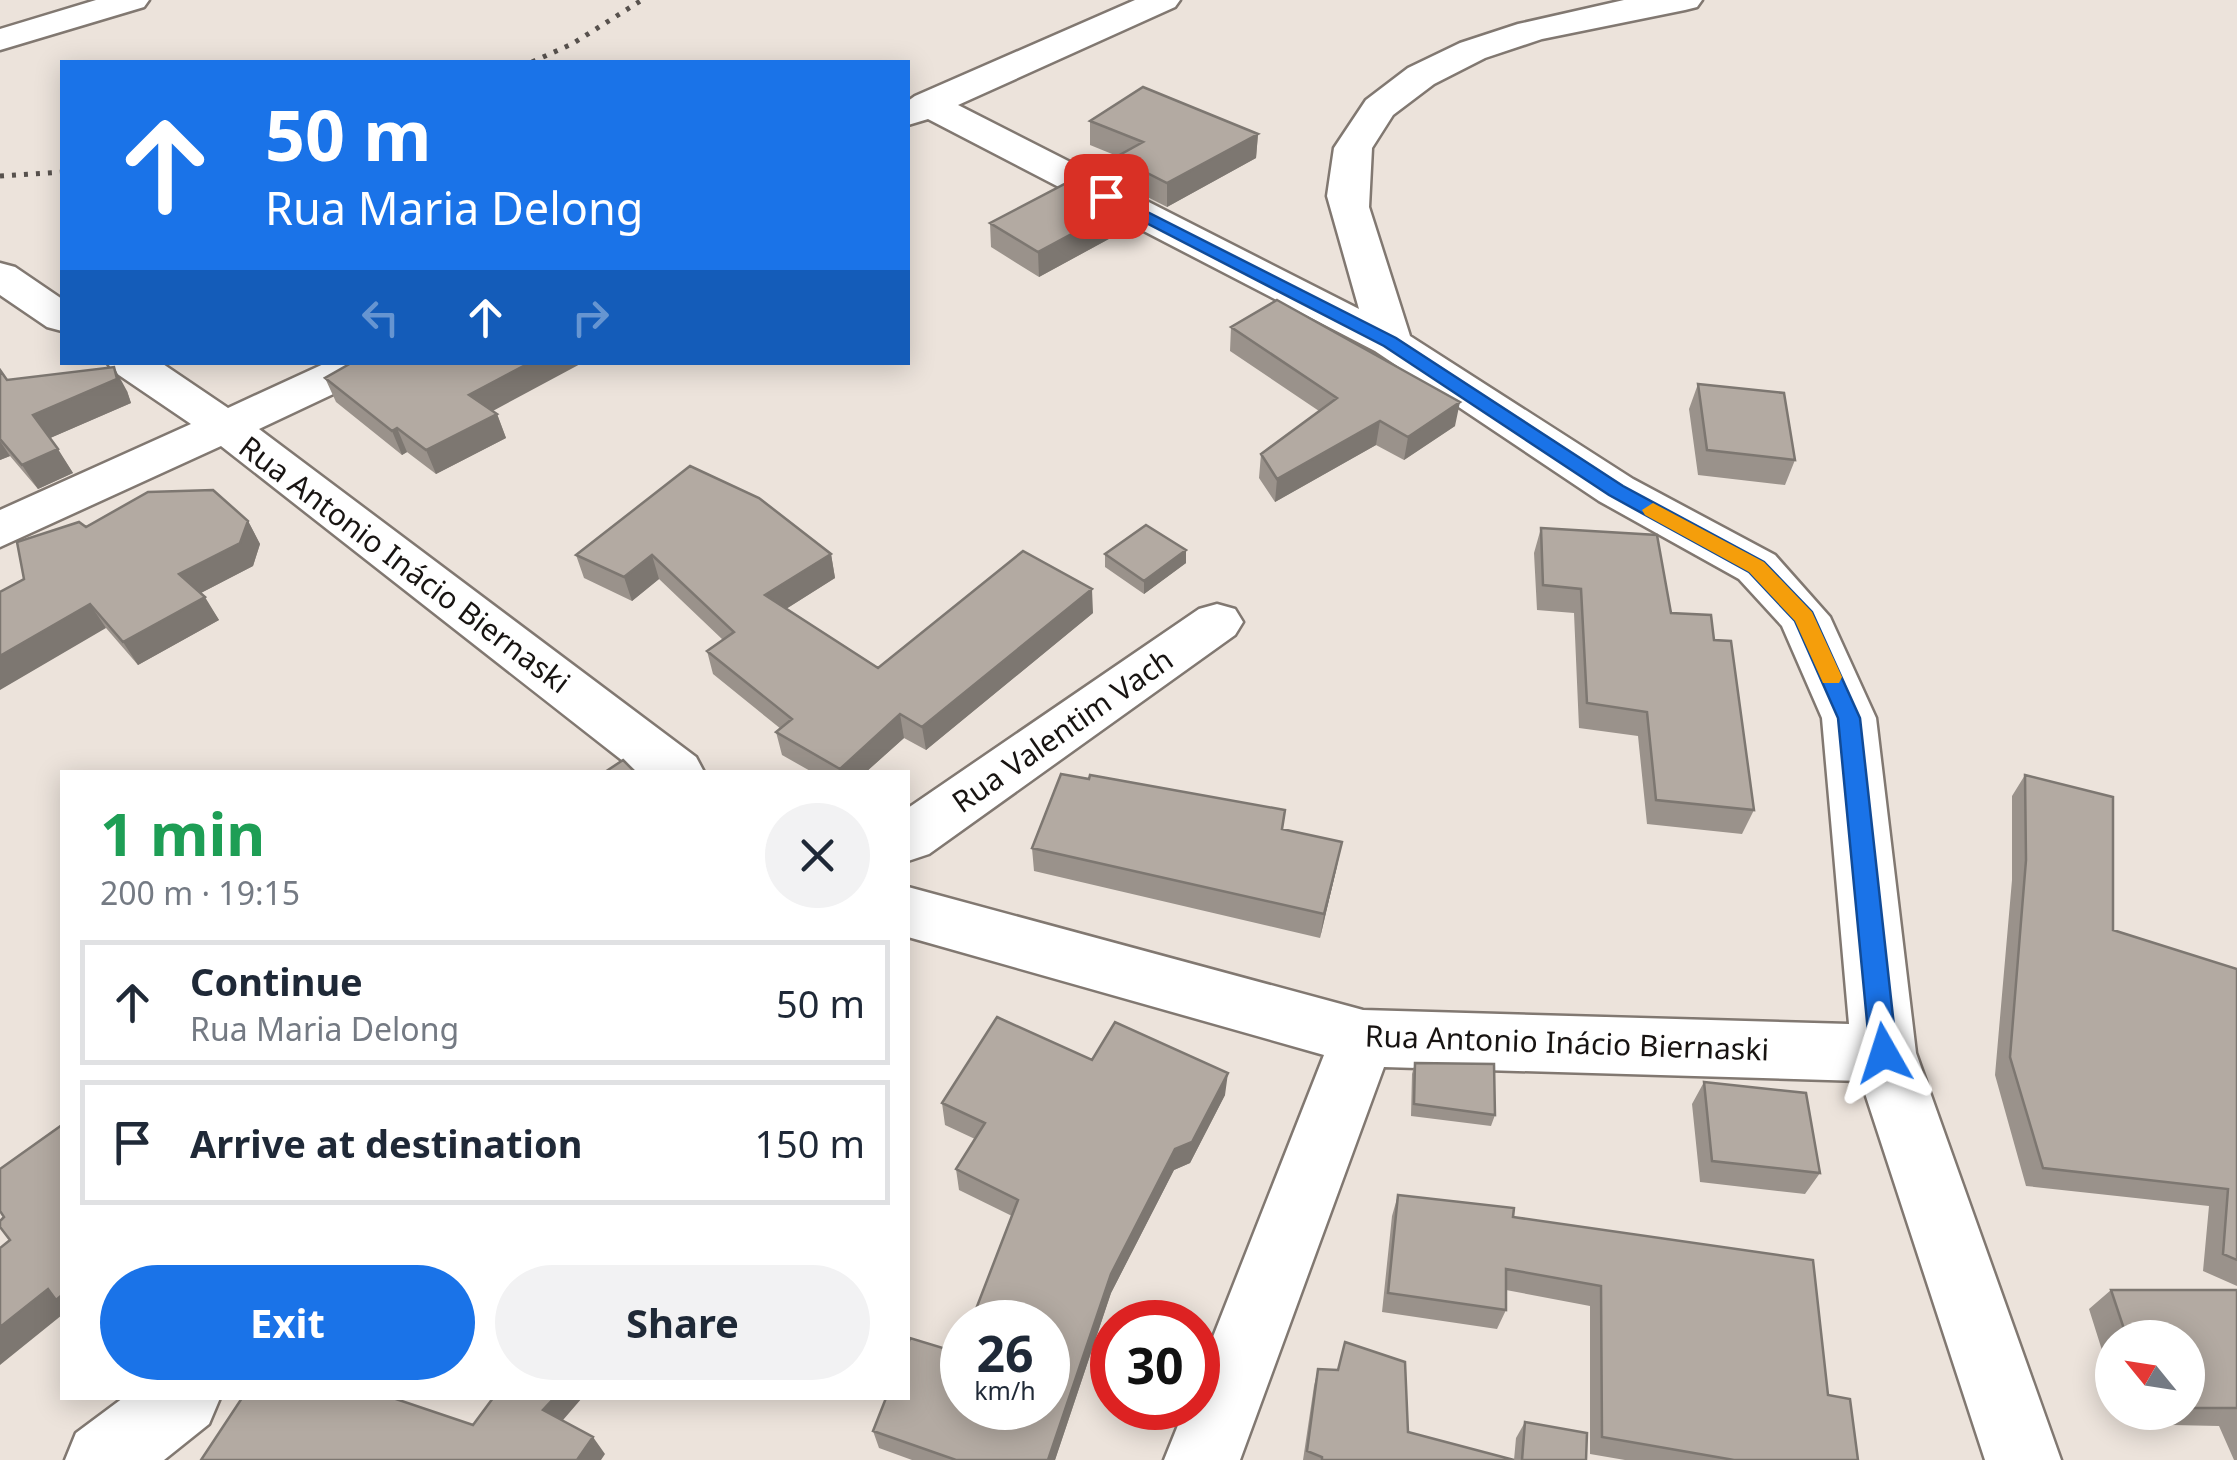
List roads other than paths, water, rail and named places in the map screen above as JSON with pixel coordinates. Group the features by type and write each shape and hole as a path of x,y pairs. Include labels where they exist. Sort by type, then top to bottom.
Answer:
{"street":[{"path":"0,40 132,0"},
{"path":"918,109 1163,0"},
{"path":"1390,342 1347,196 1351,154 1367,120 1421,75 1480,46 1609,5 1685,0"},
{"path":"918,109 1390,342 1616,490 1756,567 1804,617 1849,718 1884,1053 2023,1460"},
{"path":"0,276 60,317"},
{"name":"Rua Antonio Inácio Biernaski","path":"133,365 226,427 673,770"},
{"path":"0,530 360,365"},
{"name":"Rua Valentim Vach","path":"910,837 1217,622"},
{"name":"Rua Antonio Inácio Biernaski","path":"910,913 1363,1038 1884,1053"},
{"path":"1202,1460 1363,1038"},
{"path":"103,1460 180,1400"}],"railway":[{"path":"536,60 572,44 642,0"},
{"path":"0,176 60,172"}]}
